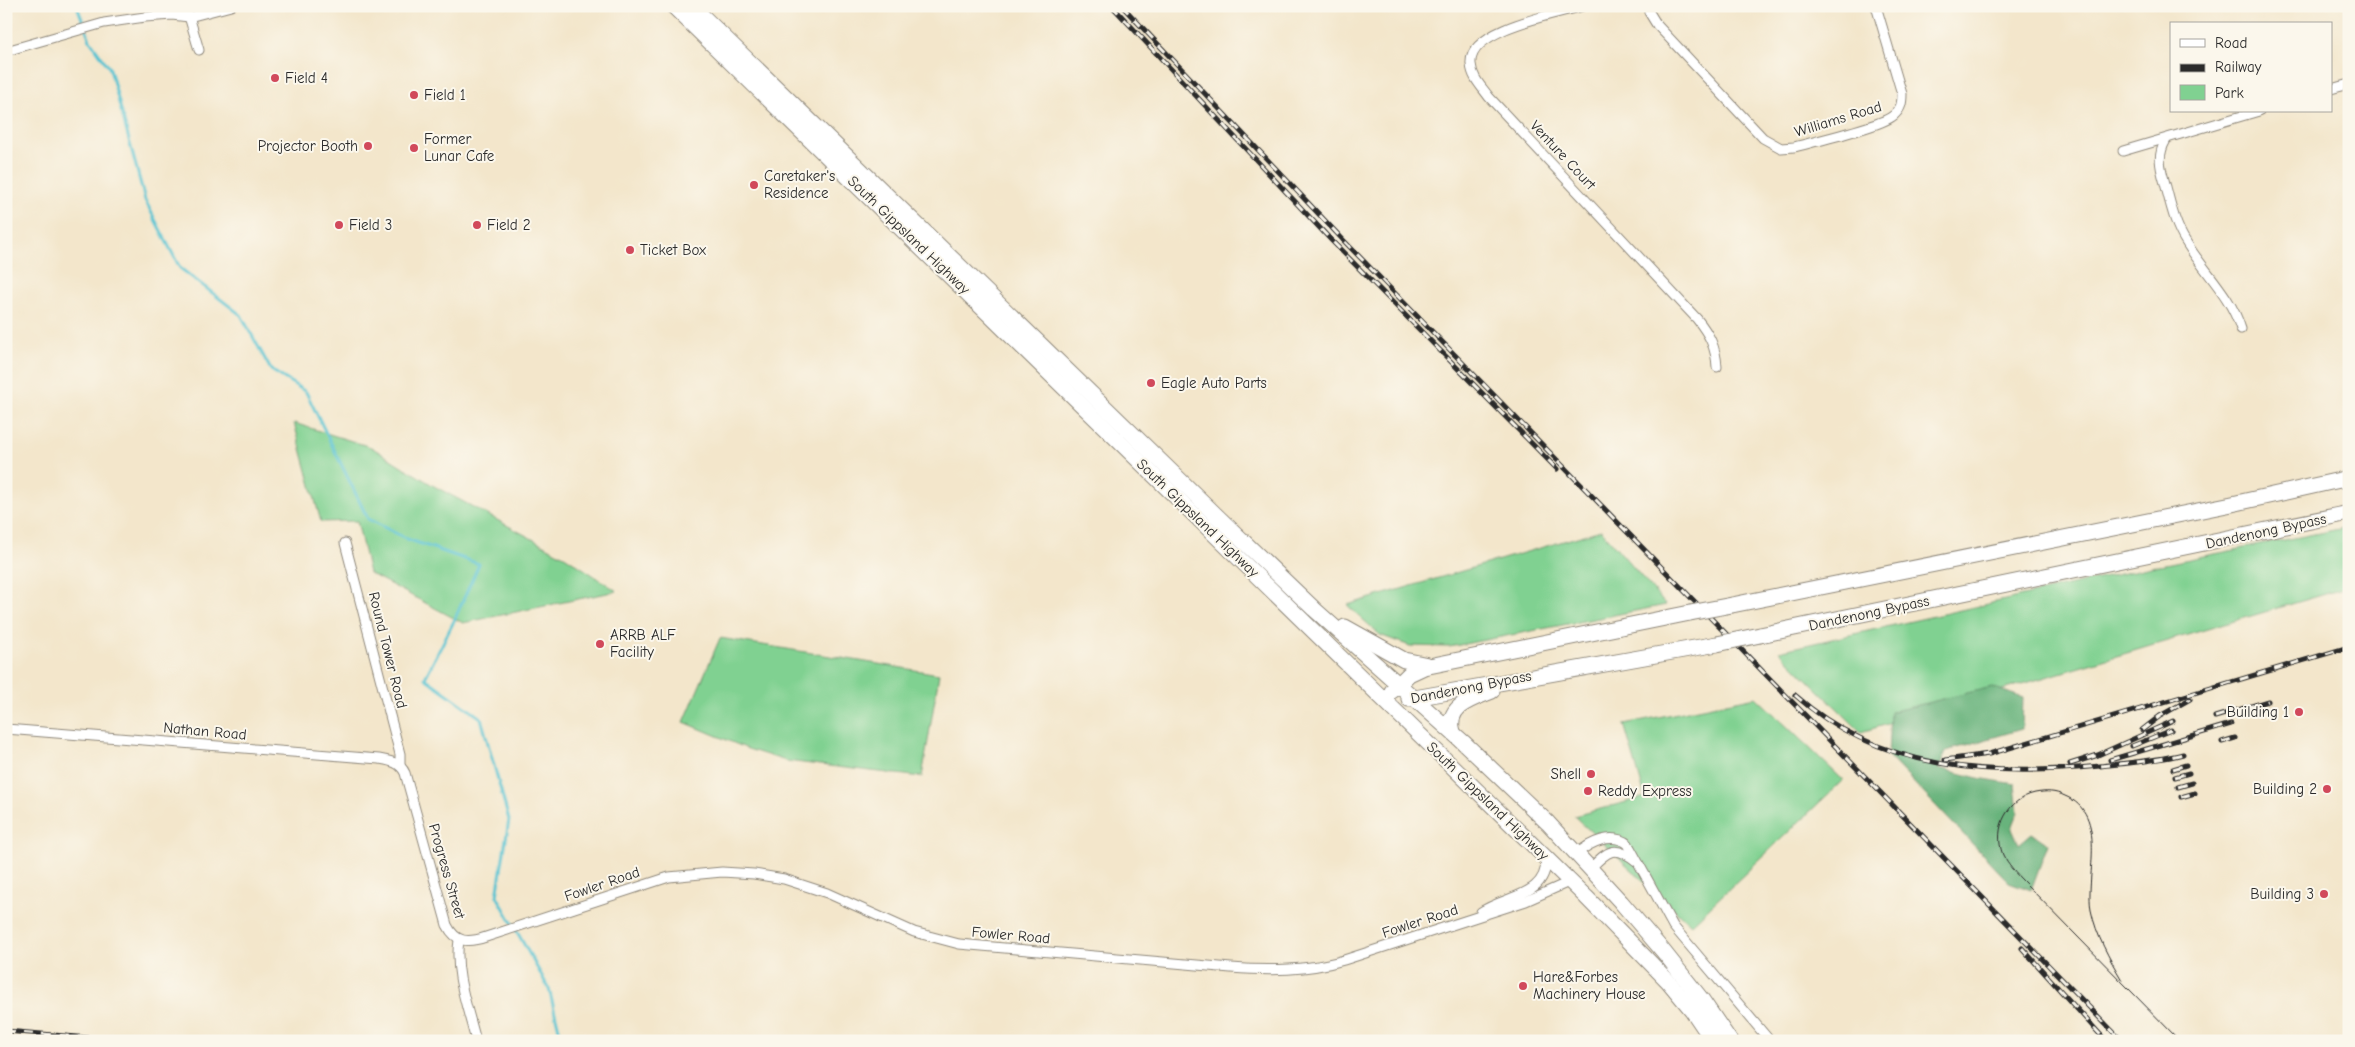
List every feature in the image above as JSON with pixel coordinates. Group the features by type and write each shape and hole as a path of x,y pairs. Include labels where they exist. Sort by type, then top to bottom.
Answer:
{"highway":[{"name":"South Gippsland Highway","path":"672,6 690,11 1214,524 1386,701 1668,981 1692,1010 1713,1041"},
{"name":"Dandenong Bypass","path":"1386,701 1399,684 1415,670 1433,664 2232,504 2349,478"},
{"name":"Dandenong Bypass","path":"1386,701 1414,698 1717,644 2349,513"},
{"name":"South Gippsland Highway","path":"1214,524 1399,684 1548,823 1591,868 1685,978 1730,1041"},
{"path":"1314,609 1404,660 1415,664 1433,664"},
{"path":"1458,737 1451,717 1458,707 1474,698 1530,676"},
{"path":"1569,882 1577,854"},
{"path":"1569,882 1591,868"}],"street":[{"path":"186,6 199,50"},
{"path":"6,51 104,23 172,15 190,17 232,6"},
{"name":"Venture Court","path":"1583,6 1497,32 1484,39 1473,50 1471,64 1475,79 1489,97 1697,318 1709,335 1716,354 1717,367"},
{"name":"Williams Road","path":"1648,6 1649,12 1657,26 1763,138 1781,148 1794,147 1878,123 1893,117 1901,106 1902,94 1876,6"},
{"path":"2332,89 2349,84"},
{"path":"2123,151 2166,140 2256,112"},
{"path":"2166,140 2160,149 2158,162 2177,225 2186,242 2224,293 2236,313 2241,329"},
{"name":"Round Tower Road","path":"345,543 400,754 400,765"},
{"name":"Nathan Road","path":"6,729 379,759 400,765"},
{"name":"Progress Street","path":"400,765 405,773 444,917 450,931 459,940 457,967 476,1041"},
{"path":"1577,854 1592,843 1615,838 1628,844 1673,926 1770,1041"},
{"path":"1591,868 1604,854 1612,851 1628,855 1638,863"},
{"path":"1473,918 1488,908 1523,894 1537,886 1545,873 1546,858"},
{"name":"Fowler Road","path":"459,940 475,940 669,877 696,873 737,872 770,876 810,886 903,928 953,943 1262,970 1302,969 1332,963 1532,899 1569,882"}],"green space":[{"path":"294,423 371,447 434,486 566,557 617,591 463,623 369,573 357,521 321,522"},
{"path":"2349,527 2349,587 1861,732 1779,651 2160,565"},
{"path":"1601,530 1666,605 1449,647 1410,646 1380,635 1347,605"},
{"path":"720,638 939,674 922,777 786,761 748,749 684,722"},
{"path":"1992,687 2023,698 2022,729 1946,751 1939,768 1978,778 2015,784 2018,813 2012,828 2019,844 2032,833 2048,844 2031,890 2009,882 1888,756 1890,712"},
{"path":"1756,697 1843,780 1691,925 1574,816 1645,797 1624,724"}],"waterway":[{"path":"77,6 90,40 110,69 145,200 180,268 241,315 271,370 306,392 368,519 407,539 479,564 453,623 425,678 481,718 509,820 497,896 549,989 562,1041"}],"tram line":[{"path":"2122,980 2100,937 2091,910 2092,847 2091,831 2087,816 2079,805 2058,793 2043,792 2025,796 2010,808 2001,825 2000,845 2007,862 2021,879 2180,1041"}],"railway":[{"path":"1112,6 1331,240 1557,469"},
{"path":"1122,6 1348,245 2122,1041"},
{"path":"1945,760 1989,754 2349,647"},
{"path":"1795,695 1828,720 1863,740 1900,754 1939,763 1978,768 2059,769 2142,761 2183,754"},
{"path":"2142,730 2160,716 2190,699"},
{"path":"2215,717 2268,701"},
{"path":"2070,764 2098,755 2173,721"},
{"path":"2110,760 2231,724"},
{"path":"2132,746 2171,730"},
{"path":"2222,742 2235,738"},
{"path":"2173,769 2186,765"},
{"path":"2175,777 2189,773"},
{"path":"2178,787 2192,783"},
{"path":"2181,797 2195,793"},
{"path":"2022,948 2106,1041"},
{"path":"6,1031 125,1041"}],"place":[{"name":"Field 4","path":"275,78"},
{"name":"Field 1","path":"414,95"},
{"name":"Projector Booth","path":"368,146"},
{"name":"Former Lunar Cafe","path":"414,148"},
{"name":"Caretaker's Residence","path":"754,185"},
{"name":"Field 3","path":"339,225"},
{"name":"Field 2","path":"477,225"},
{"name":"Ticket Box","path":"630,250"},
{"name":"Eagle Auto Parts","path":"1151,383"},
{"name":"ARRB ALF Facility","path":"600,644"},
{"name":"Building 1","path":"2299,712"},
{"name":"Shell","path":"1591,774"},
{"name":"Building 2","path":"2327,789"},
{"name":"Reddy Express","path":"1588,791"},
{"name":"Building 3","path":"2324,894"},
{"name":"Hare&Forbes Machinery House","path":"1523,986"}]}
